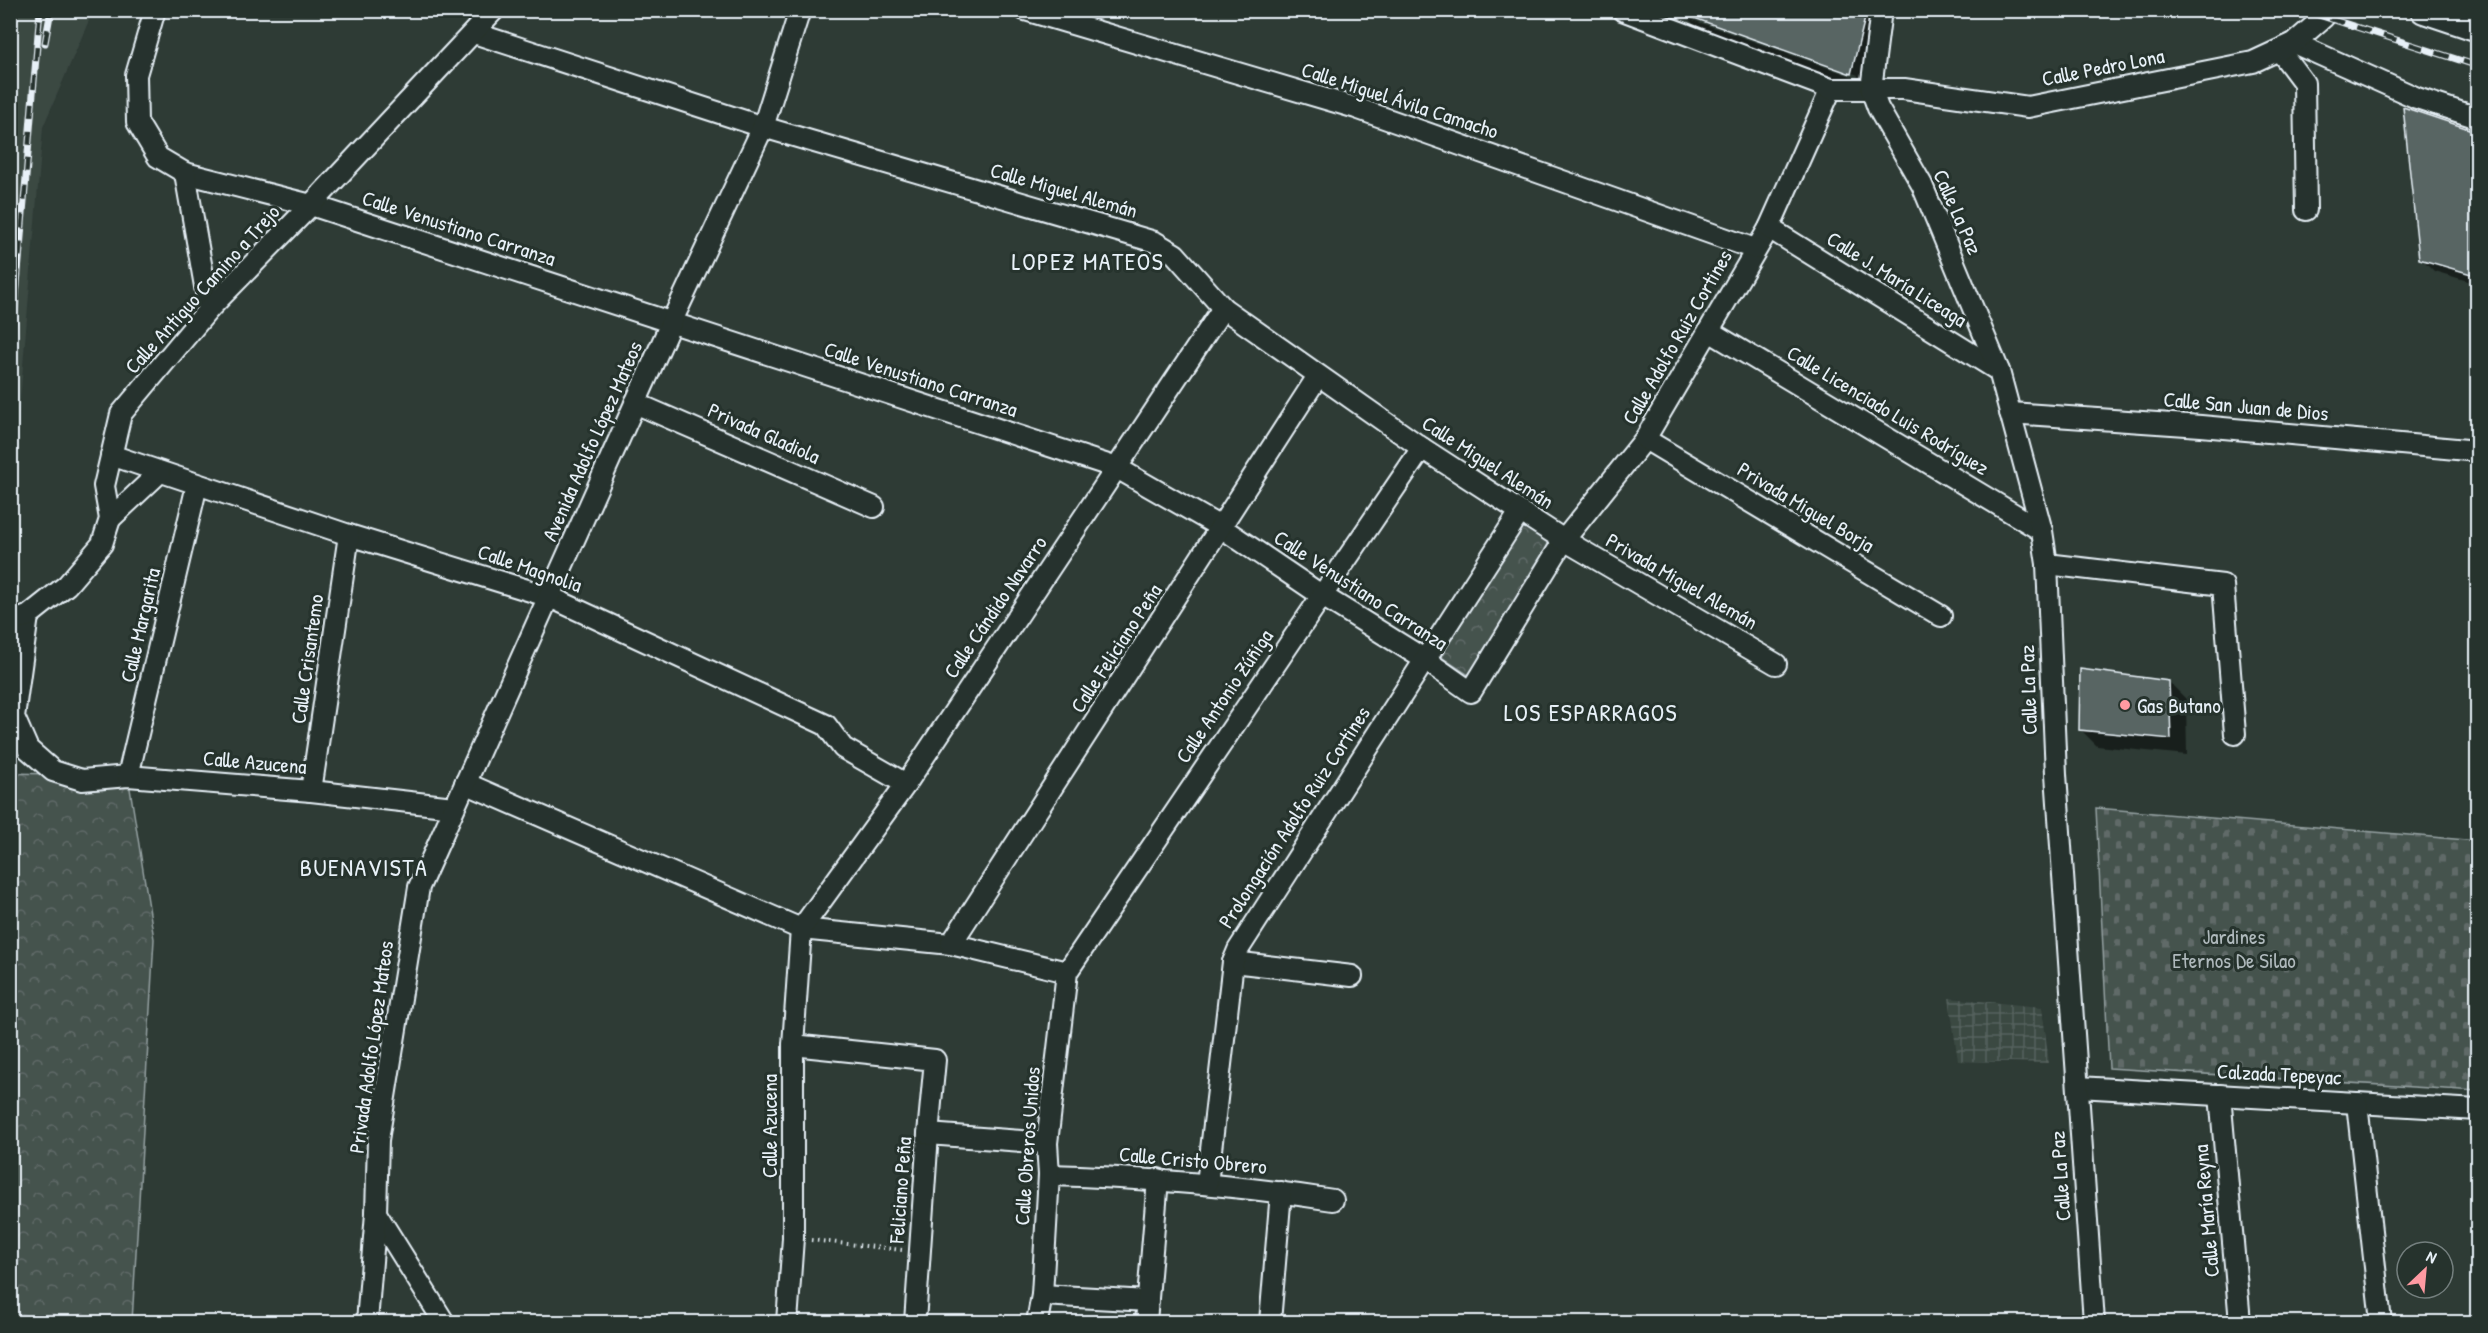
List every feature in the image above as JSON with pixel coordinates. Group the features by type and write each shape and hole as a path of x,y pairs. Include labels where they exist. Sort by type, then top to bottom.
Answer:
{"street":[{"name":"Calle Venustiano Carranza","path":"155,10 136,75 137,122 158,157 185,174 312,205 1117,468 1222,528 1321,595 1424,658 1471,692"},
{"name":"Avenida Adolfo López Mateos","path":"419,887 671,323 763,126 800,10"},
{"name":"Calle Miguel Ávila Camacho","path":"1025,10 1356,108 1755,249"},
{"path":"1622,10 1651,16 1831,89 1871,89 1881,10"},
{"name":"Calle Pedro Lona","path":"1871,89 1904,89 2028,106 2253,62 2287,47 2324,17 2325,10"},
{"path":"2424,10 2478,28"},
{"name":"Calle Antiguo Camino a Trejo","path":"110,519 104,486 121,414 209,309 312,205 493,11"},
{"name":"Calle Miguel Alemán","path":"474,33 763,126 1155,242 1175,254 1223,308 1422,448 1564,540"},
{"path":"2287,47 2417,98 2478,118"},
{"path":"2287,47 2304,83 2306,210"},
{"name":"Calle Adolfo Ruiz Cortines","path":"1471,692 1564,540 1645,440 1769,228 1831,89"},
{"name":"Calle La Paz","path":"1871,89 1878,108 1922,185 1999,371 2042,531 2047,564 2056,774 2094,1323"},
{"path":"185,174 209,309"},
{"name":"Calle J. María Liceaga","path":"1769,228 1999,371"},
{"name":"Calle Cándido Navarro","path":"801,929 906,784 1223,308"},
{"name":"Calle Licenciado Luis Rodríguez","path":"1709,332 2042,531"},
{"name":"Calle Feliciano Peña","path":"951,944 1222,528 1318,376"},
{"name":"Privada Gladiola","path":"635,403 874,507"},
{"name":"Calle San Juan de Dios","path":"2010,413 2224,428 2478,451"},
{"name":"Privada Miguel Borja","path":"1645,440 1941,616"},
{"name":"Calle Antonio Zúñiga","path":"1066,972 1422,448"},
{"name":"Calle Magnolia","path":"111,455 349,535 550,597 826,725 843,748 906,784"},
{"path":"19,619 66,585 102,544 110,519 160,472"},
{"name":"Calle Margarita","path":"128,776 198,485"},
{"name":"Prolongación Adolfo Ruiz Cortines","path":"1207,1185 1233,962 1238,950 1520,512"},
{"name":"Calle Crisantemo","path":"311,791 349,535"},
{"name":"Privada Miguel Alemán","path":"1564,540 1776,664"},
{"path":"2047,564 2223,585 2235,734"},
{"name":"Calle Azucena","path":"19,619 14,717 28,749 52,771 82,780 128,776 311,791 454,807"},
{"path":"465,783 801,929 951,944 1066,972"},
{"name":"Privada Adolfo López Mateos","path":"367,1323 376,1213 378,1140 419,887"},
{"name":"Calle Azucena","path":"787,1323 793,1238 793,1045 801,929"},
{"path":"1233,962 1352,976"},
{"name":"Calle Obreros Unidos","path":"1037,1323 1042,1295 1049,1175 1047,1143 1066,972"},
{"name":"Feliciano Peña","path":"793,1045 935,1060 915,1323"},
{"name":"Calzada Tepeyac","path":"2078,1087 2478,1110"},
{"name":"Calle María Reyna","path":"2220,1095 2240,1323"},
{"path":"2357,1103 2381,1323"},
{"path":"928,1134 1047,1143"},
{"name":"Calle Cristo Obrero","path":"1049,1175 1158,1179 1333,1200"},
{"path":"1146,1323 1158,1179"},
{"path":"1270,1323 1281,1192"},
{"path":"376,1213 444,1323"},
{"path":"1042,1295 1148,1301"}],"path":[{"path":"793,1238 921,1252"}],"shaded area":[{"path":"11,10 93,11 43,127 11,509"},
{"path":"1949,998 2042,1007 2049,1063 1958,1061"}],"green space":[{"path":"1521,523 1552,544 1473,678 1441,657"},
{"path":"11,773 128,776 154,939 132,1322 11,1322"},
{"name":"Jardines Eternos De Silao","path":"2096,808 2477,841 2477,1091 2109,1068"}],"building":[{"path":"1678,10 1867,10 1851,74 1680,13"},
{"path":"2403,107 2478,132 2478,276 2419,259"},
{"name":"Gas Butano","path":"2080,669 2169,681 2171,739 2079,730"}],"railway":[{"path":"10,368 40,10"},
{"path":"45,43 51,10"},
{"path":"2303,10 2478,66"}],"place":[{"name":"Gas Butano","path":"2125,705"}],"district":[{"name":"LOPEZ MATEOS","path":"1088,261"},
{"name":"LOS ESPARRAGOS","path":"1591,712"},
{"name":"BUENAVISTA","path":"364,867"}]}
